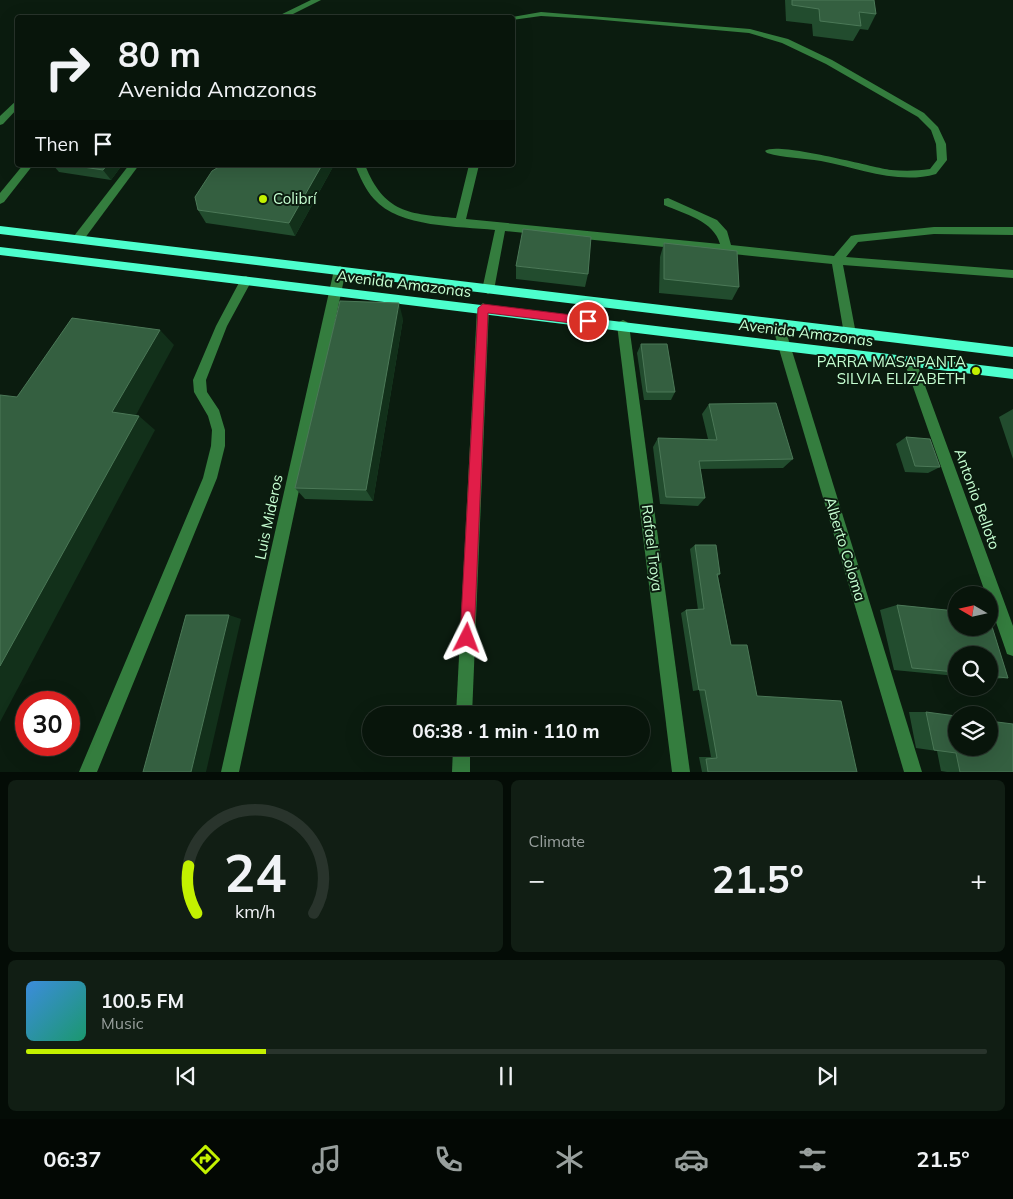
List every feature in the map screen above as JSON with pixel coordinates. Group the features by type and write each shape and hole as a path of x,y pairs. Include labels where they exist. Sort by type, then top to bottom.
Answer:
{"main road":[{"name":"Avenida Amazonas","path":"0,230 340,270 778,326 1013,352"},
{"name":"Avenida Amazonas","path":"0,251 336,290 1013,374"}],"street":[{"path":"284,15 317,0"},
{"path":"515,17 541,14 592,17 750,31 785,41 829,62 921,115 935,129 941,144 942,160 933,172 915,176 858,167 804,154 770,151"},
{"path":"0,122 15,105"},
{"path":"0,200 26,167"},
{"path":"78,239 132,167"},
{"path":"361,167 366,182 376,197 389,209 407,216 837,260 1013,274"},
{"path":"460,222 474,167"},
{"path":"668,202 713,223 723,234 727,249"},
{"path":"488,290 501,227"},
{"path":"850,334 837,260 855,238 901,231 962,228 1013,231"},
{"name":"Luis Mideros","path":"230,772 340,270"},
{"path":"88,772 210,478 218,448 218,427 214,415 201,395 199,385 201,374 221,324 246,280"},
{"path":"464,706 483,308"},
{"name":"Rafael Troya","path":"623,325 681,772"},
{"name":"Alberto Coloma","path":"778,326 912,772"},
{"name":"Antonio Belloto","path":"910,361 1013,648"},
{"path":"461,772 462,756"}],"building":[{"path":"792,0 874,0 876,14 859,12 861,26 820,21 819,9 792,5"},
{"path":"83,167 105,167 103,170"},
{"name":"Colibrí","path":"219,167 321,167 289,223 198,210 195,197 212,171"},
{"path":"523,229 591,237 588,274 516,266"},
{"path":"664,243 737,251 739,287 664,279"},
{"path":"340,301 399,303 366,490 295,488"},
{"path":"72,318 160,330 112,412 139,416 0,666 0,395 17,397"},
{"path":"641,344 667,344 675,392 647,392"},
{"path":"776,403 793,459 699,461 705,498 666,497 658,438 717,440 709,404"},
{"path":"906,437 930,439 940,467 915,466"},
{"path":"695,545 716,545 720,574 717,574 731,645 747,645 757,696 841,701 857,772 708,772 706,759 717,758 705,690 699,690 686,610 704,609"},
{"path":"897,605 948,610 948,636 995,636 1008,678 998,677 998,646 948,646 948,671 912,668"},
{"path":"186,615 229,615 191,772 143,772"},
{"path":"926,712 948,715 948,752 934,750"},
{"path":"998,722 1013,724 1013,772 960,772 957,756 998,756"}],"place":[{"name":"Colibrí","path":"263,199"},
{"name":"PARRA MASAPANTA SILVIA ELIZABETH","path":"976,371"}],"route":[{"path":"467,638 483,308 588,321"}]}
